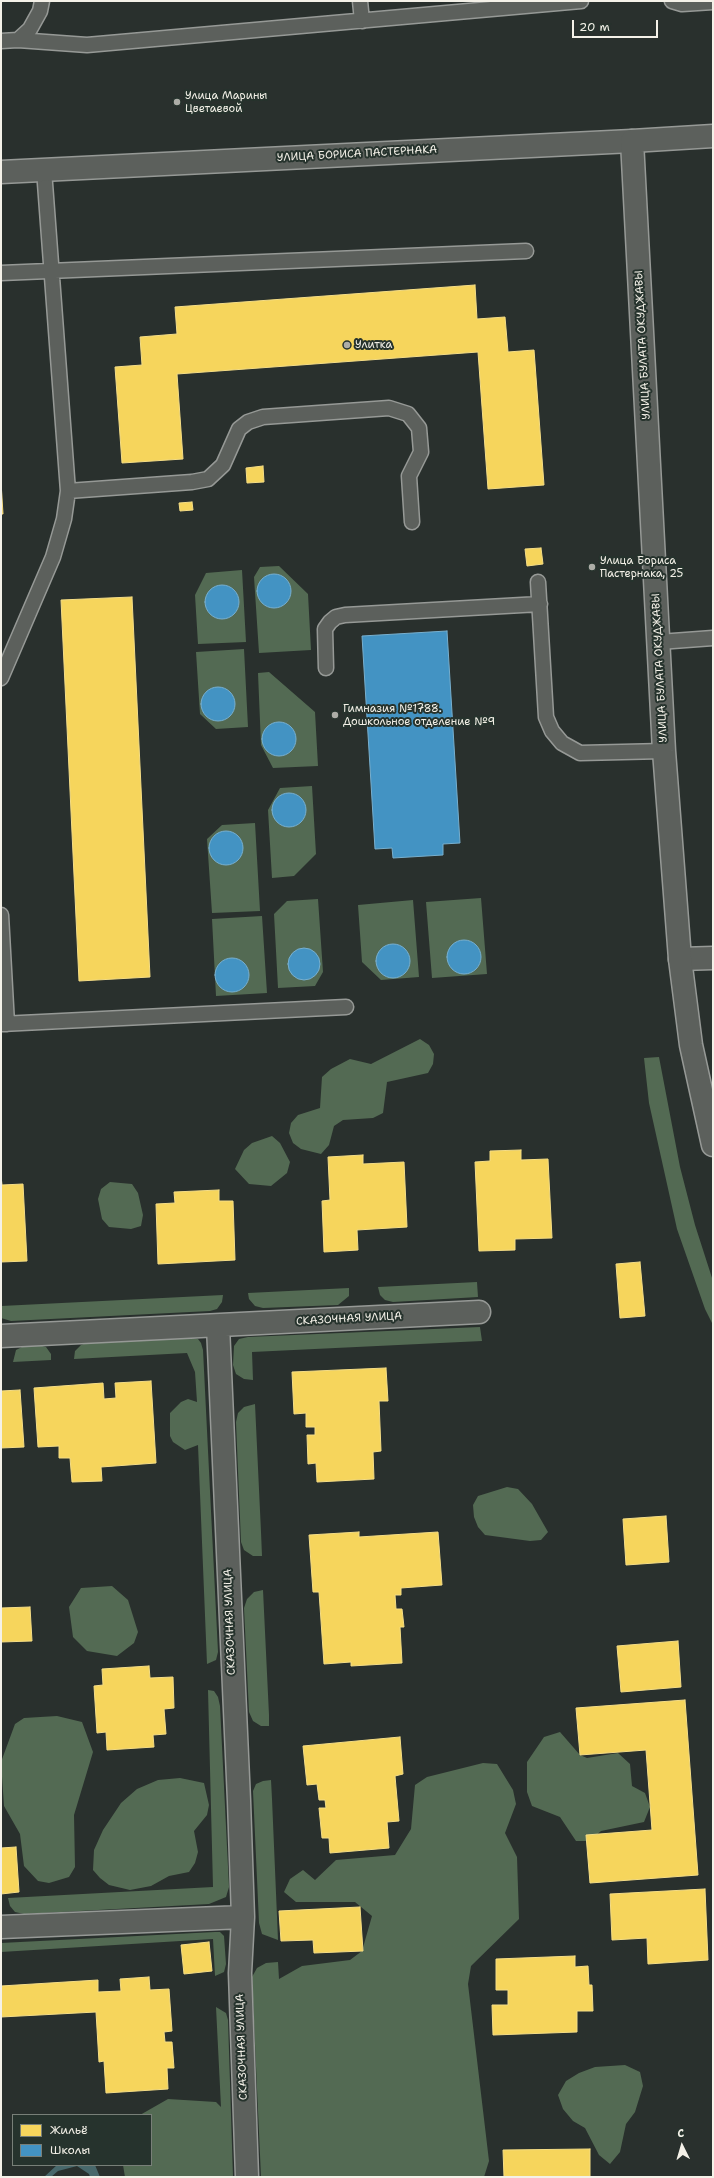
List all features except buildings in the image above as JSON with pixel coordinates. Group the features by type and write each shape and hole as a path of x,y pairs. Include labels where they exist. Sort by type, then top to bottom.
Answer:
{"street":[{"name":"УЛИЦА БОРИСА ПАСТЕРНАКА","path":"1,172 713,136"},
{"name":"УЛИЦА БУЛАТА ОКУДЖАВЫ","path":"632,140 664,751 680,959 691,1045 713,1145"},
{"path":"680,959 713,958"},
{"name":"СКАЗОЧНАЯ УЛИЦА","path":"1,1336 479,1312"},
{"name":"СКАЗОЧНАЯ УЛИЦА","path":"218,1326 243,1918 240,1973 247,2177"},
{"path":"1,1926 243,1918"}],"lane":[{"path":"18,40 35,21 42,1"},
{"path":"360,1 362,21"},
{"path":"1,41 18,40 87,45 362,21 436,8 581,1"},
{"path":"672,1 682,4 713,2"},
{"path":"1,678 53,557 64,519 68,491 44,170"},
{"path":"1,274 51,270 526,251"},
{"path":"68,491 192,482 208,479 223,465 240,429 248,422 262,417 389,408 408,414 419,428 421,452 409,476 412,522"},
{"path":"538,582 546,717 552,731 562,743 580,753 664,751"},
{"path":"326,668 325,630 330,622 345,615 540,604"},
{"path":"659,642 713,638"},
{"path":"1,915 4,1024 346,1007"}],"green space":[{"path":"279,566 308,594 311,650 259,653 254,577 260,567"},
{"path":"242,570 246,642 198,644 195,595 206,573"},
{"path":"244,649 248,727 216,729 200,714 196,652"},
{"path":"269,672 315,712 318,766 273,768 261,745 258,673"},
{"path":"312,786 316,854 294,876 272,878 268,810 280,788"},
{"path":"255,823 260,911 212,913 207,839 222,825"},
{"path":"481,898 487,974 432,978 426,902"},
{"path":"318,899 323,972 315,986 278,988 274,914 287,901"},
{"path":"413,900 419,977 381,980 362,962 358,905"},
{"path":"262,916 267,993 216,996 212,919"},
{"path":"420,1039 429,1045 434,1054 433,1064 428,1073 387,1082 383,1113 373,1118 343,1120 334,1126 329,1145 321,1154 301,1149 293,1143 289,1133 291,1123 298,1115 320,1108 322,1077 331,1069 350,1059 371,1064"},
{"path":"659,1057 680,1167 695,1225 713,1281 713,1325 705,1309 677,1229 649,1103 644,1058"},
{"path":"272,1136 280,1143 290,1162 287,1173 271,1186 249,1184 235,1169 244,1150 252,1143"},
{"path":"110,1182 132,1184 138,1193 143,1215 141,1226 131,1229 109,1227 102,1219 98,1199 101,1189"},
{"path":"477,1282 478,1297 393,1302 385,1300 380,1295 378,1287"},
{"path":"349,1288 349,1296 338,1305 263,1308 255,1306 249,1299 248,1293"},
{"path":"223,1295 222,1302 217,1309 210,1311 11,1321 1,1318 1,1306"},
{"path":"480,1327 482,1341 252,1352 253,1380 244,1379 236,1374 233,1365 234,1346 239,1339 248,1337"},
{"path":"191,1338 198,1339 203,1350 218,1652 216,1660 207,1664 198,1445 185,1450 173,1442 170,1436 170,1413 181,1402 188,1399 197,1402 195,1372 187,1353 74,1359 75,1351 81,1345 86,1343"},
{"path":"39,1345 46,1347 51,1354 51,1360 13,1362 16,1350 24,1346"},
{"path":"255,1404 262,1556 253,1556 244,1550 241,1542 236,1422 238,1413 244,1407"},
{"path":"507,1487 518,1489 532,1504 548,1532 541,1540 530,1541 485,1535 478,1527 474,1517 473,1505 478,1496"},
{"path":"112,1586 128,1600 138,1632 134,1643 117,1656 87,1651 73,1637 69,1607 81,1588"},
{"path":"263,1590 269,1726 261,1726 253,1721 249,1712 244,1608 247,1599 254,1592"},
{"path":"208,1690 214,1691 218,1697 220,1706 229,1887 226,1897 209,1904 24,1914 15,1912 10,1906 8,1898 213,1887"},
{"path":"57,1716 82,1722 93,1752 74,1815 75,1867 69,1877 49,1883 38,1881 24,1866 20,1834 4,1806 1,1762 15,1724 24,1718"},
{"path":"560,1732 580,1755 587,1758 618,1753 630,1764 632,1786 645,1793 650,1807 644,1822 601,1831 590,1841 576,1841 560,1817 532,1806 527,1792 527,1762 544,1737"},
{"path":"483,1763 497,1764 513,1790 516,1804 505,1833 517,1857 519,1919 471,1966 468,1984 489,2161 484,2177 261,2177 252,1977 257,1968 266,1963 278,1962 279,1979 302,1966 350,1960 362,1951 372,1916 355,1902 296,1902 284,1892 290,1879 303,1870 315,1880 336,1860 395,1855 411,1829 415,1785 427,1777"},
{"path":"180,1778 204,1783 209,1805 207,1815 194,1831 198,1852 195,1863 189,1872 169,1876 151,1886 130,1890 109,1885 93,1870 94,1850 103,1830 121,1803 137,1789 158,1780"},
{"path":"271,1780 278,1940 262,1934 259,1923 253,1791 256,1784"},
{"path":"220,1932 224,1936 226,1964 224,1972 215,1976 213,1939 1,1952 1,1943"},
{"path":"216,2007 226,2013 228,2020 233,2177 125,2177 123,2166 152,2166 152,2114 142,2114 168,2099 216,2102 221,2107"},
{"path":"625,2065 640,2072 643,2086 635,2112 626,2124 620,2152 610,2164 599,2155 585,2128 573,2121 563,2109 558,2095 566,2081 579,2073 595,2067"}],"water":[{"path":"56,2166 77,2166 58,2171 51,2177 44,2177"},
{"path":"77,2166 95,2166 100,2177 90,2177 89,2174"}],"place":[{"name":"Улица Марины Цветаевой","path":"177,102"},
{"name":"Улитка","path":"347,345"},
{"name":"Улица Бориса Пастернака, 25","path":"592,567"},
{"name":"Гимназия №1788. Дошкольное отделение №9","path":"335,715"}]}
